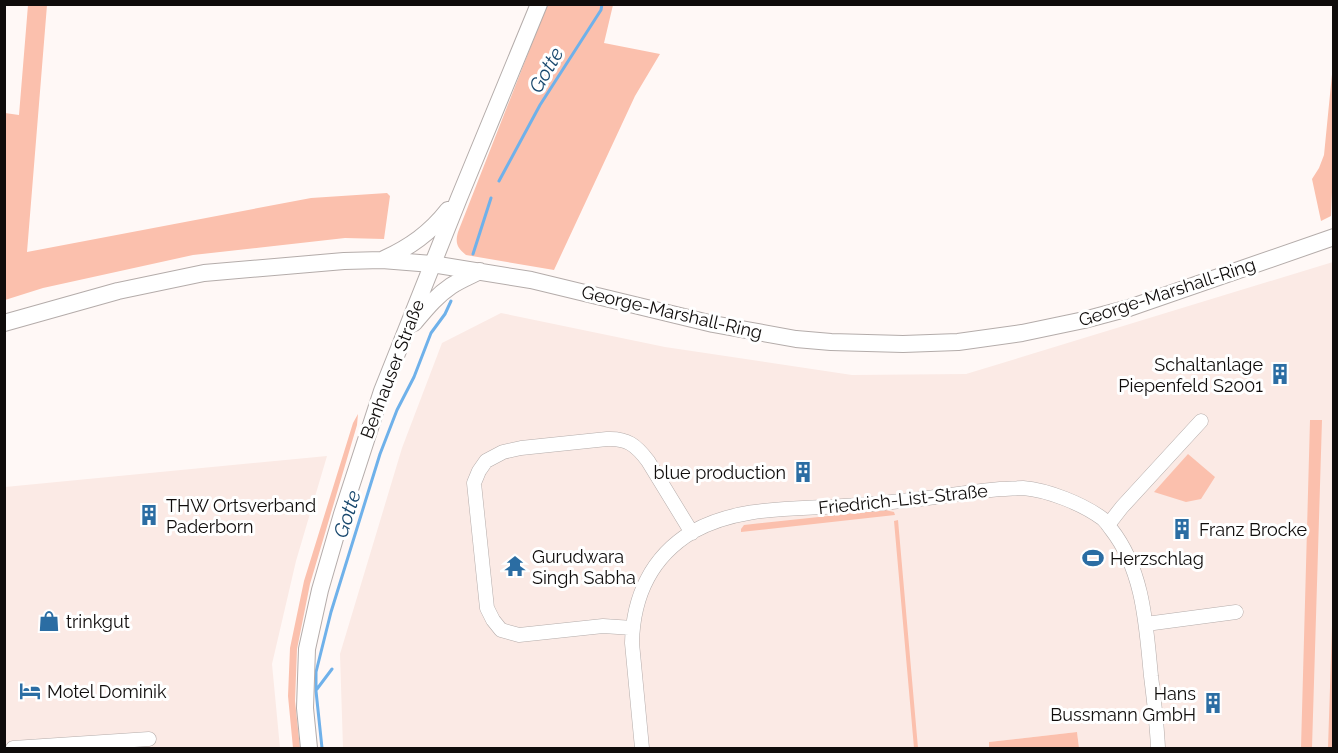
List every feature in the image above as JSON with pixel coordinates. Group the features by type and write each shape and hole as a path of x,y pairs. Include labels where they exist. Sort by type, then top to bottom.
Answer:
{"main road":[{"name":"Benhauser Straße","path":"309,748 305,708 307,649 320,590 367,435 432,264 539,4"},
{"path":"382,260 426,234 459,198"},
{"name":"George-Marshall-Ring","path":"4,323 118,291 204,273 382,260 480,270 713,324 796,339 903,344 958,342 1022,333 1129,308 1328,238"},
{"path":"405,333 450,286 480,270"}],"street":[{"path":"1108,525 1201,421"},
{"path":"633,628 603,626 519,635 501,630 487,608 474,483 479,471 486,461 503,452 521,448 615,438 629,441 648,460 692,532"},
{"name":"Friedrich-List-Straße","path":"642,748 634,671 633,628 637,604 644,584 662,557 692,532 741,514 764,510 858,506 987,490 1023,488 1059,495 1104,520 1119,539 1130,560 1146,624 1158,748"},
{"path":"1146,624 1236,612"},
{"path":"13,748 149,740"}],"shaded area":[{"path":"28,5 47,5 27,252 311,198 387,193 390,196 384,239 345,238 193,255 43,288 5,300 5,113 19,115"},
{"path":"547,5 613,5 604,43 660,54 635,96 554,270 466,255 459,248 457,239"},
{"path":"1333,64 1334,144 1331,216 1321,221 1312,179 1324,155"},
{"path":"1333,262 1333,748 1079,748 1077,732 989,742 989,748 343,748 340,654 402,448 442,343 501,313 665,347 852,375 966,374"},
{"path":"358,414 357,425 310,584 297,649 295,701 300,748 293,748 288,696 290,648 304,581 353,423"},
{"path":"1310,420 1322,420 1312,748 1301,748"},
{"path":"1188,454 1215,477 1201,499 1186,502 1154,492"},
{"path":"327,456 296,561 272,664 280,748 5,748 5,487"},
{"path":"885,510 894,512 895,515 741,532 744,525"},
{"path":"898,520 918,748 914,748 894,521"},
{"path":"1333,595 1334,705 1332,748 1328,748"},
{"path":"1077,732 1079,748 989,748 989,742"}],"waterway":[{"name":"Gotte","path":"499,181 540,105 601,10 602,4"},
{"name":"Gotte","path":"473,254 491,198"},
{"name":"Gotte","path":"322,748 316,672 331,612 380,454 431,333 445,314 451,301"},
{"path":"317,689 332,669"}],"place":[{"name":"Schaltanlage Piepenfeld S2001","path":"1280,374"},
{"name":"blue production","path":"803,472"},
{"name":"THW Ortsverband Paderborn","path":"149,515"},
{"name":"Franz Brocke","path":"1182,529"},
{"name":"Herzschlag","path":"1093,558"},
{"name":"Gurudwara Singh Sabha","path":"515,566"},
{"name":"trinkgut","path":"49,621"},
{"name":"Motel Dominik","path":"30,691"},
{"name":"Hans Bussmann GmbH","path":"1213,703"}]}
